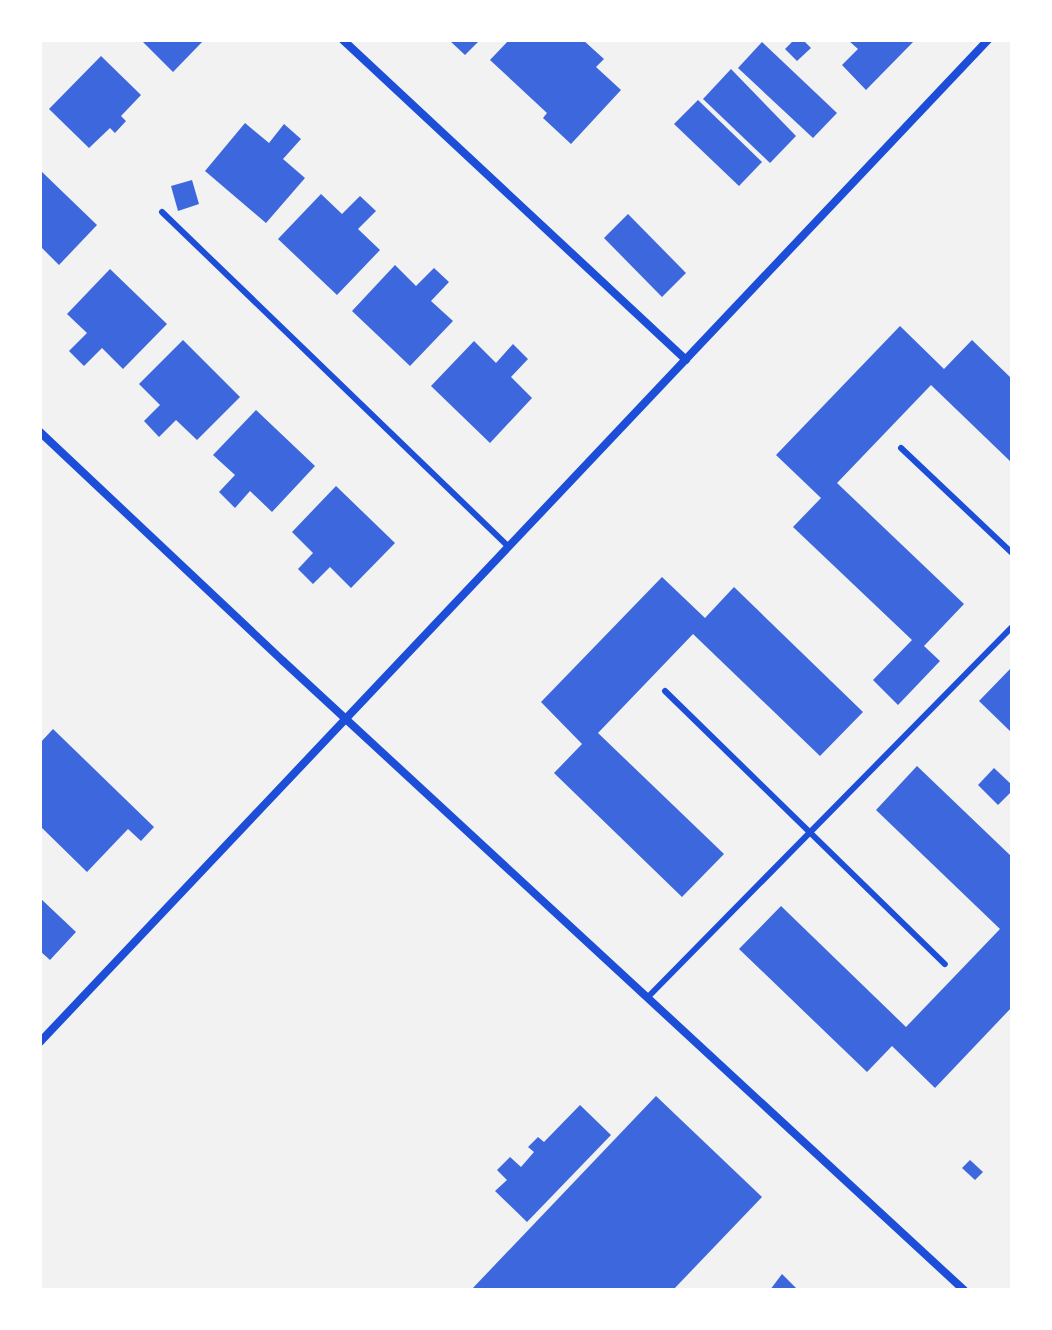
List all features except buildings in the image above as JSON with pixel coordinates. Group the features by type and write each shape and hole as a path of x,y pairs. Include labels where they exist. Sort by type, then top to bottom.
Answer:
{"street":[{"path":"343,40 686,360"},
{"path":"40,1042 988,40"},
{"path":"40,432 964,1290"}],"lane":[{"path":"162,212 509,547"},
{"path":"901,448 1012,553"},
{"path":"648,997 1012,627"},
{"path":"665,691 945,964"}]}
